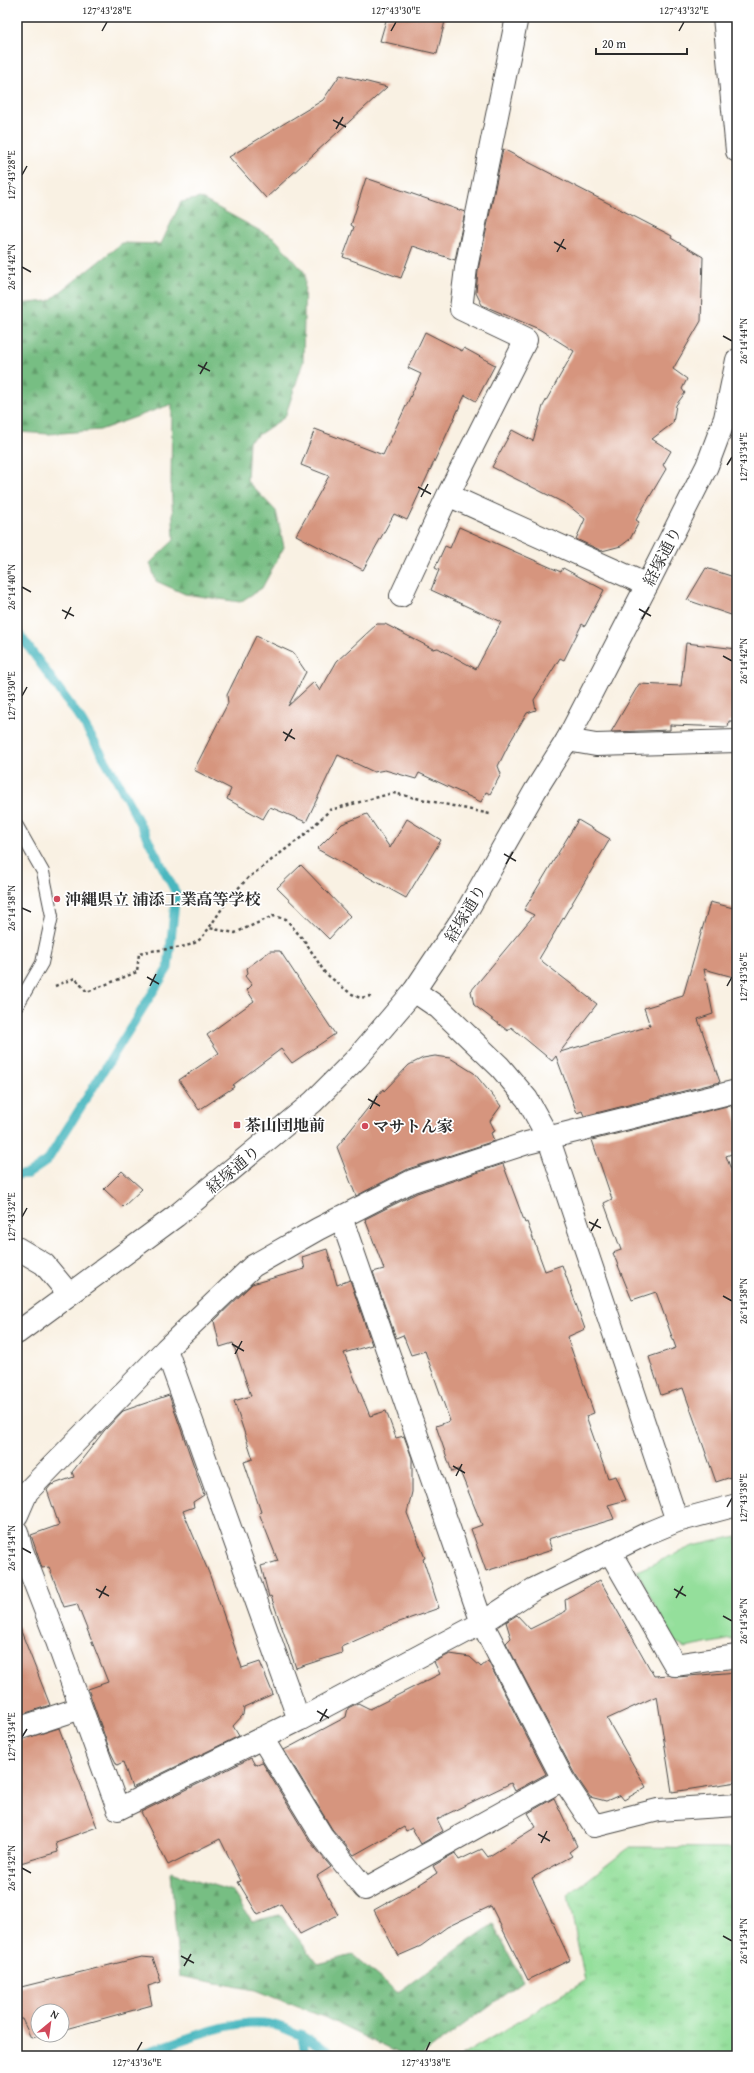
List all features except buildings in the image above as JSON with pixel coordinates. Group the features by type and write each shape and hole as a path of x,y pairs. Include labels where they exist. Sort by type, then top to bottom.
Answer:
{"street":[{"path":"401,596 448,495 526,340 461,309 466,268 517,17"},
{"path":"724,17 736,128 737,151"},
{"name":"経塚通り","path":"17,1333 176,1216 313,1102 357,1058 414,991 464,916 535,791 567,740 647,585 707,466 725,418 737,360"},
{"path":"448,495 647,585"},
{"path":"567,740 596,745 737,741"},
{"path":"414,991 439,1008 500,1067 527,1098 548,1137 677,1520"},
{"path":"17,1515 27,1492 166,1349 253,1266 341,1217 412,1181 548,1137 737,1091"},
{"path":"341,1217 482,1623 563,1780 594,1826 658,1810 737,1805"},
{"path":"17,1248 44,1264 69,1294"},
{"path":"166,1349 299,1720"},
{"path":"17,1532 21,1548 118,1809 299,1720 482,1623 534,1589 677,1520 737,1505"},
{"path":"610,1552 675,1665 737,1656"},
{"path":"17,1729 81,1708"},
{"path":"262,1738 322,1836 365,1889 563,1780"}],"lane":[{"path":"17,826 43,872 52,916 42,963 17,1006"}],"path":[{"path":"55,986 75,978 87,992 137,972 139,953 155,949 182,948 198,941 209,928 229,898 248,878 303,836 330,810 393,793 490,814"},
{"path":"209,928 235,933 273,916 286,919 306,943 325,973 350,993 360,998 371,996"}],"green space":[{"path":"200,198 275,239 305,273 303,362 285,417 249,441 247,481 276,511 284,547 262,588 240,602 185,594 156,581 150,563 174,540 171,482 172,404 100,430 49,434 17,432 17,304 49,301 122,243 161,244 181,202"},
{"path":"737,1536 737,1638 685,1648 674,1642 637,1571 693,1546"},
{"path":"630,1847 737,1848 737,2056 461,2056 585,1981 568,1895"},
{"path":"171,1872 232,1891 252,1921 280,1915 318,1964 353,1955 397,1993 493,1924 523,1981 421,2056 404,2056 326,2018 255,1990 179,1976"}],"waterway":[{"path":"17,631 82,721 117,780 176,893 168,968 47,1161 28,1174 17,1175"},
{"path":"134,2056 220,2028 238,2024 255,2023 270,2024 288,2030 304,2037 336,2056"},
{"path":"301,2034 306,2056"}],"place":[{"name":"沖縄県立 浦添工業高等学校","path":"57,899"},
{"name":"茶山団地前","path":"237,1125"},
{"name":"マサトん家","path":"365,1126"}]}
